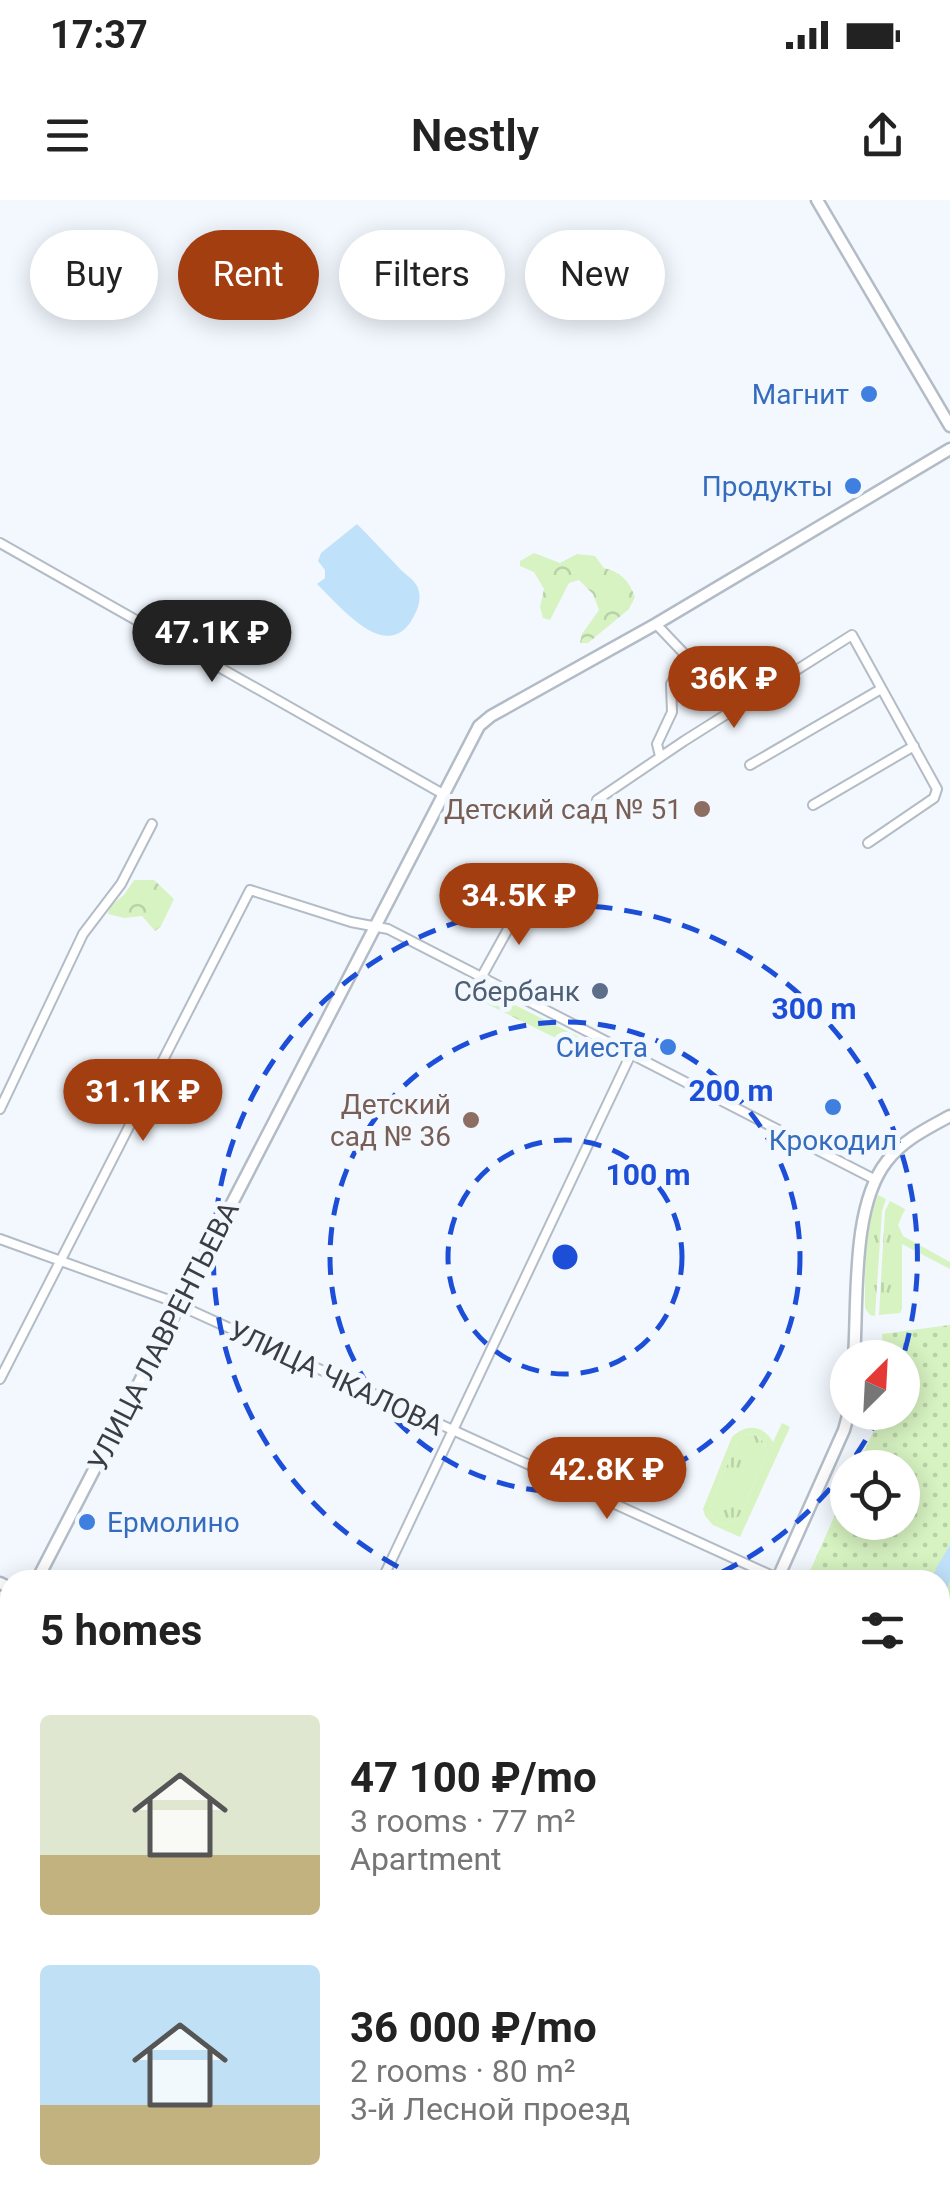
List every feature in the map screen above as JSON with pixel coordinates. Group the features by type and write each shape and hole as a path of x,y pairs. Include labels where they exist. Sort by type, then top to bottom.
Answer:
{"street":[{"path":"817,200 950,426"},
{"name":"УЛИЦА ЛАВРЕНТЬЕВА","path":"42,1570 479,726 490,716 656,624 950,449"},
{"path":"0,543 443,794"},
{"path":"656,624 694,664 672,684 672,712 660,736 660,756"},
{"path":"596,800 852,635 937,788 934,798 868,843"},
{"path":"750,765 880,689"},
{"path":"813,805 914,746"},
{"path":"0,1108 84,934 120,884 152,824"},
{"path":"0,1379 250,890 388,930 874,1179"},
{"path":"482,976 524,902"},
{"path":"387,1570 632,1054"},
{"path":"855,1340 859,1250 874,1179 902,1146 950,1116"},
{"name":"УЛИЦА ЧКАЛОВА","path":"0,1238 180,1304 757,1570"},
{"path":"781,1570 844,1430"}],"green space":[{"path":"534,553 560,563 577,554 595,556 604,568 620,575 630,586 635,597 629,609 588,643 580,643 599,610 593,594 579,580 569,583 550,620 543,618 540,607 544,589 534,572 520,566 520,561"},
{"path":"134,880 154,880 174,899 155,931 142,916 124,918 108,914 110,906"},
{"path":"479,989 607,1054 604,1058 594,1057 479,1000 475,996"},
{"path":"878,1195 886,1199 875,1316 865,1308 865,1279 868,1237"},
{"path":"890,1201 905,1209 898,1225 903,1236 950,1262 950,1269 902,1244 902,1309 900,1313 879,1315 885,1211"},
{"path":"950,1325 950,1570 810,1570 830,1526 830,1540 920,1540 920,1450 865,1450 874,1430 920,1430 920,1340 882,1340 882,1334"},
{"path":"782,1423 790,1427 740,1537 713,1525 703,1509 732,1437 743,1429 754,1428 773,1442","holes":["753,1434 763,1442 767,1454 740,1515 729,1523 719,1523 713,1516 711,1502 738,1440"]},
{"path":"753,1434 763,1442 767,1454 740,1515 729,1523 719,1523 713,1516 711,1502 738,1440"}],"water":[{"path":"357,524 419,590 414,616 403,630 391,636 364,627 317,584 325,578 325,570 318,561 321,553"},
{"path":"950,1545 950,1570 936,1568"}],"place":[{"name":"Магнит","path":"869,394"},
{"name":"Продукты","path":"853,486"},
{"name":"Детский сад № 51","path":"702,809"},
{"name":"Сбербанк","path":"600,991"},
{"name":"Сиеста","path":"668,1047"},
{"name":"Крокодил","path":"833,1107"},
{"name":"Детский сад № 36","path":"471,1120"},
{"name":"Ермолино","path":"87,1522"}]}
